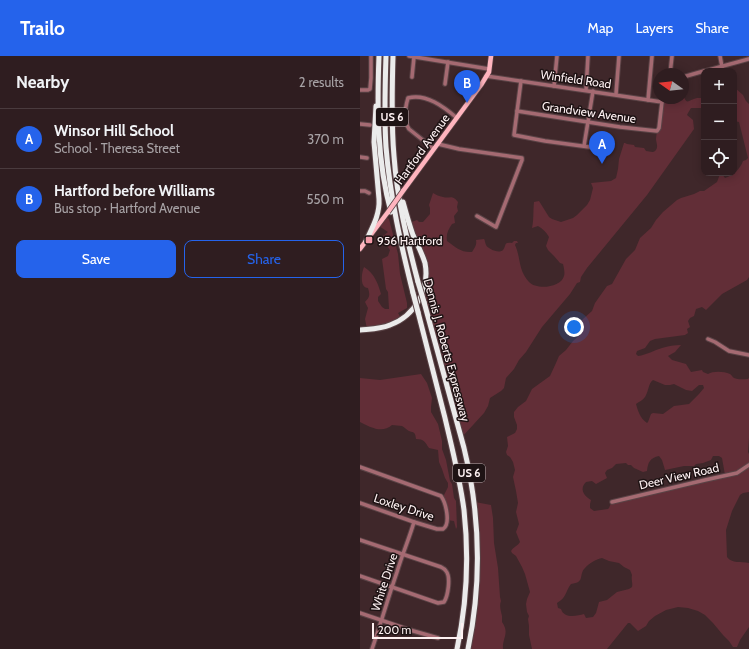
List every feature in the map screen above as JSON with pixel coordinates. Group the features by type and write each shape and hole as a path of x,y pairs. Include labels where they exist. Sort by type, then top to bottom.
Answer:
{"highway":[{"path":"366,241 377,218 380,205 374,142 379,56"},
{"name":"Dennis J. Roberts Expressway","path":"386,56 386,148 391,192 399,236 456,466 464,509 466,576 464,609 457,649"},
{"name":"Dennis J. Roberts Expressway","path":"393,56 392,122 396,178 405,232 464,448 474,503 477,536 477,580 474,614 468,649"},
{"path":"378,81 382,169 389,202 399,236"},
{"path":"360,330 385,327 400,320 410,313 415,307 425,287 426,274 423,258 407,218 396,178"}],"main road":[{"name":"Hartford Avenue","path":"360,249 480,87 489,69 491,56"}],"street":[{"path":"360,90 368,90 371,87 371,56"},
{"path":"409,56 489,69"},
{"path":"554,86 557,56"},
{"path":"586,90 588,56"},
{"path":"616,94 619,56"},
{"path":"648,100 652,56"},
{"path":"671,68 672,56"},
{"path":"720,56 722,67"},
{"path":"412,77 414,57"},
{"path":"718,68 749,59"},
{"path":"445,84 448,62"},
{"path":"689,75 701,72"},
{"name":"Winfield Road","path":"486,76 616,94 648,100 664,101 659,128 657,131"},
{"path":"521,81 514,135 604,149"},
{"path":"584,146 593,91"},
{"path":"434,149 406,125 405,116 408,98 432,101 457,118"},
{"name":"Grandview Avenue","path":"517,112 657,131"},
{"path":"360,124 370,125"},
{"path":"438,144 459,149 522,158 496,227 477,216"},
{"path":"360,157 367,158"},
{"path":"360,190 369,193"},
{"path":"708,339 729,351 749,355"},
{"name":"Deer View Road","path":"612,502 738,473 749,465"},
{"name":"Loxley Drive","path":"360,467 441,496 445,502 447,521 446,526 443,529 437,529 360,503"},
{"name":"White Drive","path":"372,649 414,522"},
{"path":"360,540 446,570 448,574 447,598 443,603 433,602 360,576"},
{"path":"360,613 438,638"}],"shaded area":[{"path":"737,90 749,104 749,277 747,280 722,294 706,310 702,307 696,309 694,316 688,321 690,327 687,329 688,333 685,335 650,341 645,348 637,351 636,354 638,356 664,347 681,345 675,352 668,356 672,360 686,364 691,372 702,370 708,374 713,372 727,373 733,378 737,379 749,378 749,492 740,495 732,511 726,530 727,557 731,561 749,563 749,627 737,647 733,647 705,615 688,608 678,607 666,610 655,616 646,626 638,631 630,623 628,623 607,649 532,649 529,635 529,616 526,604 530,592 522,567 516,556 511,551 520,542 516,532 519,524 516,512 518,503 513,477 515,470 513,462 506,452 508,446 507,437 515,433 517,429 514,412 526,401 532,389 550,376 559,356 580,335 580,323 592,311 595,303 607,286 612,284 626,259 635,250 640,238 651,228 663,212 677,200 700,191 704,191 717,182 719,176 724,176 725,178 729,176 737,176 737,170 743,161 748,158 739,122 737,122","holes":["653,380 665,385 674,384 686,390 692,391 699,385 703,385 704,388 689,404 674,406 663,414 653,413 651,414 647,423 641,417 636,404 645,397 650,383","659,456 665,470 684,466 694,466 696,464 711,460 713,456 719,456 722,458 725,475 611,503 608,509 594,511 590,508 591,500 583,492 583,487 586,482 592,481 596,484 607,478 605,473 616,464 626,463 643,472 647,471 650,461","602,558 619,563 630,570 632,575 632,587 617,592 607,600 599,602 596,613 593,617 586,618 584,614 568,616 558,608 557,603 564,596 571,584 579,582 583,571 587,566"]},
{"path":"701,98 701,108 691,108 687,115 693,120 694,129 647,195 587,268 581,277 580,282 577,283 570,294 542,327 514,369 506,378 504,388 490,398 484,413 462,437 423,296 427,275 409,223 417,220 419,222 423,222 430,214 429,205 433,193 443,197 452,197 458,202 458,211 454,216 455,223 449,228 447,241 465,252 472,252 476,245 476,240 484,239 489,248 499,251 503,250 506,243 517,241 518,243 515,245 521,268 529,282 532,285 542,287 553,285 562,280 564,276 563,264 560,263 548,250 546,246 549,237 546,232 538,226 532,228 534,202 539,201 549,217 552,219 561,222 573,218 587,205 590,200 593,188 591,183 611,181 616,178 619,159 624,143 653,152 657,147 656,134 661,104 689,104 689,101"},
{"path":"385,216 389,219 398,254 400,274 407,308 398,313 402,320 367,329 365,319 368,308 365,302 369,297 369,294 368,288 362,283 362,273 364,267 373,275 377,282 381,294 378,297 378,301 382,307 389,309 388,292 386,289 382,259 388,256 390,250 382,243 383,236 388,232 379,226"},
{"path":"421,374 427,383 432,398 431,412 438,424 442,441 442,449 456,501 456,529 454,521 447,520 443,497 448,487 448,483 439,462 438,450 429,448 424,441 416,439 414,433 402,426 392,425 384,429 376,429 360,422 360,378 380,380"},
{"path":"475,502 491,505 501,601 500,608 502,622 506,632 503,649 469,649 475,609"}],"place":[{"name":"Hartford before Williams","path":"467,103"},
{"name":"Winsor Hill School","path":"602,164"},
{"name":"956 Hartford","path":"369,240"}]}
